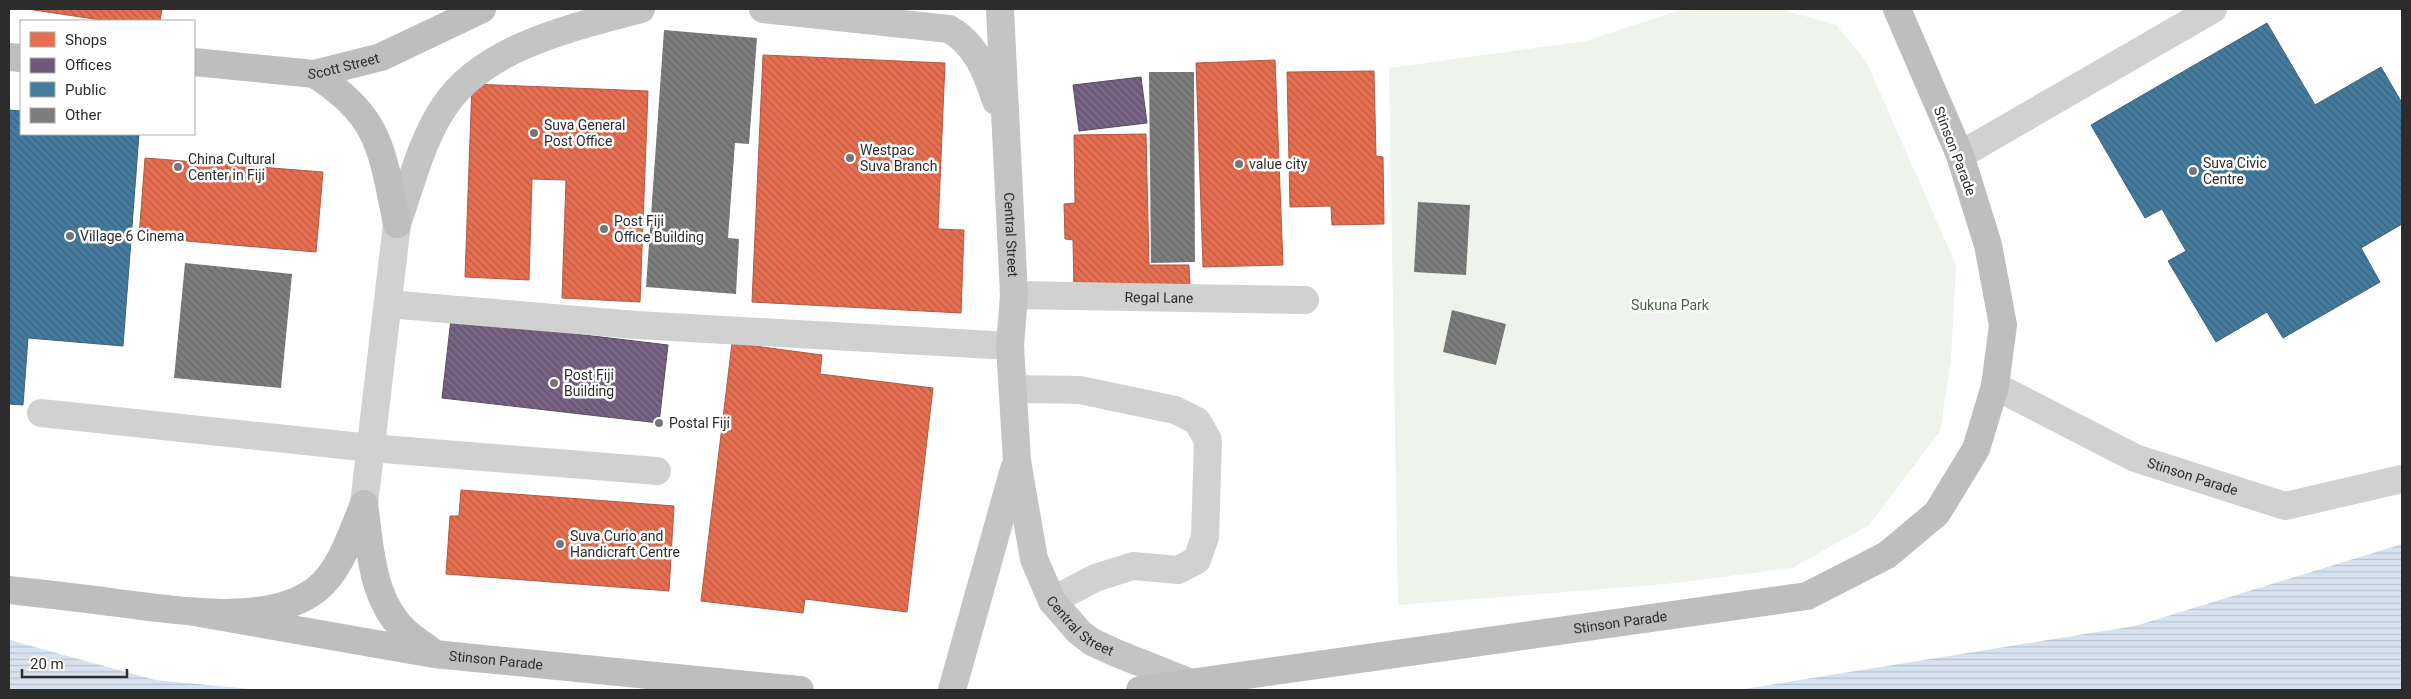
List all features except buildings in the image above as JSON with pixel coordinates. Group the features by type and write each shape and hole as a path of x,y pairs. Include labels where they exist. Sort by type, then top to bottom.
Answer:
{"highway":[{"name":"Scott Street","path":"195,62 314,74 381,57 482,9"},
{"name":"Stinson Parade","path":"1140,690 1807,596 1887,555 1938,513 1976,449 1995,386 2003,324 1988,246 1960,155 1897,9"},
{"path":"314,74 338,89 370,126 382,152 397,224"},
{"path":"9,590 194,612 266,610 282,607 302,599 316,590 333,570 364,504"},
{"path":"364,504 373,566 381,594 403,630 434,654"},
{"name":"Stinson Parade","path":"194,612 434,654 800,690"}],"main road":[{"path":"397,224 429,136 443,108 456,90 491,62 542,39 641,9"},
{"path":"763,9 949,29 958,34 982,64 1004,126"},
{"name":"Central Street","path":"1000,9 1004,126 1014,295 1010,346 1017,461 1034,559 1052,601 1066,619 1092,642 1189,682"},
{"name":"Central Street","path":"952,690 1017,461"}],"street":[{"path":"1960,155 2213,9"},
{"path":"364,504 397,224"},
{"name":"Regal Lane","path":"1014,295 1305,300"},
{"path":"388,304 636,326 1010,346"},
{"name":"Stinson Parade","path":"1995,386 2135,458 2285,506 2402,479"},
{"path":"1013,389 1080,390 1175,410 1197,422 1208,440 1205,537 1197,560 1178,570 1133,566 1095,578 1052,601"},
{"path":"41,413 371,448 658,471"}],"green space":[{"name":"Sukuna Park","path":"1702,9 1780,9 1836,25 1866,61 1956,265 1951,360 1940,431 1869,525 1792,568 1666,584 1398,605 1389,68 1586,41 1674,12"}],"water":[{"path":"2402,544 2402,690 1738,690 2135,626"},
{"path":"9,640 155,680 262,690 9,690"}],"place":[{"name":"Suva General Post Office","path":"534,133"},
{"name":"Westpac Suva Branch","path":"850,158"},
{"name":"value city","path":"1239,164"},
{"name":"China Cultural Center in Fiji","path":"178,167"},
{"name":"Suva Civic Centre","path":"2193,171"},
{"name":"Post Fiji Office Building","path":"604,229"},
{"name":"Village 6 Cinema","path":"70,236"},
{"name":"Post Fiji Building","path":"554,383"},
{"name":"Postal Fiji","path":"659,423"},
{"name":"Suva Curio and Handicraft Centre","path":"560,544"}]}
